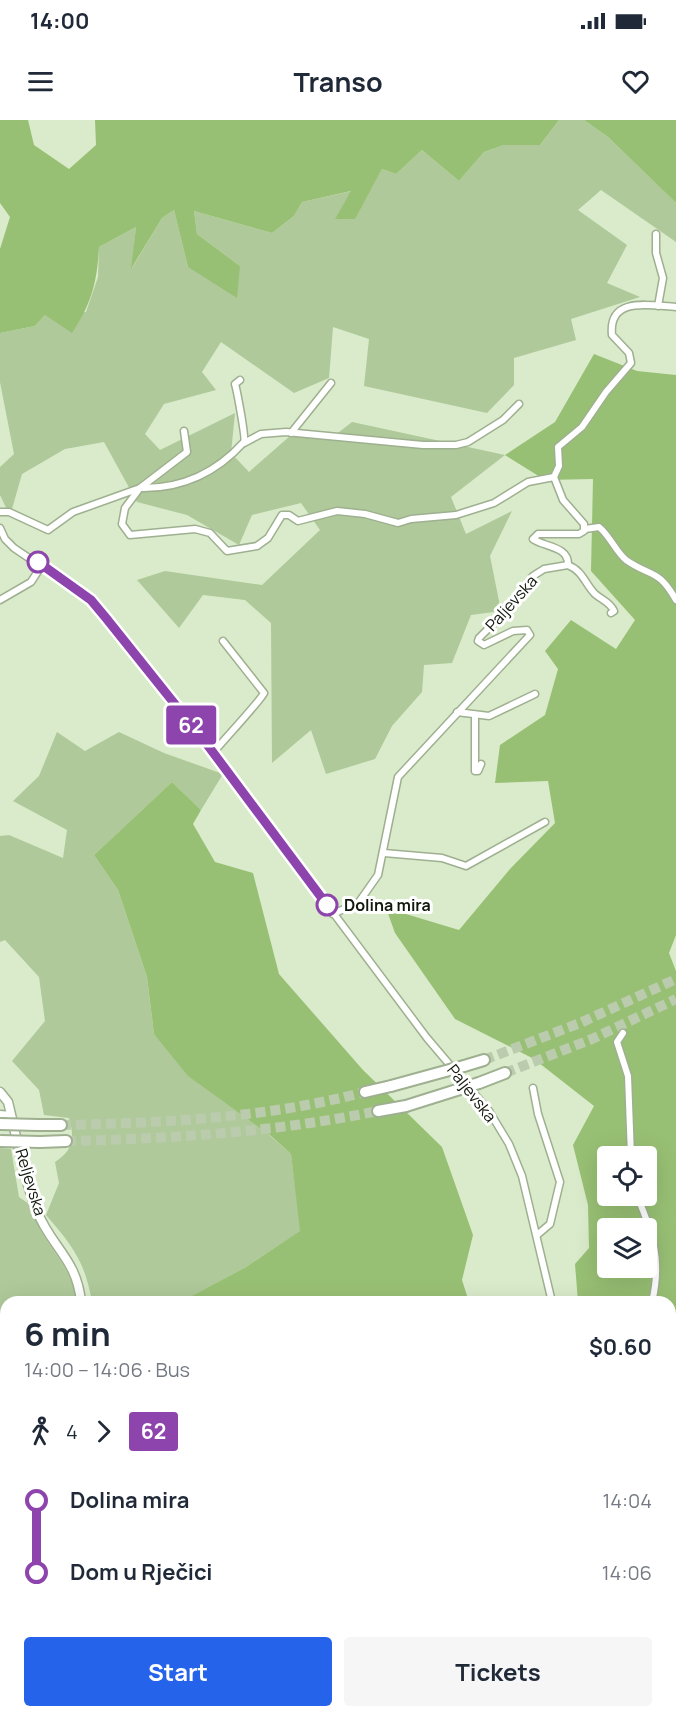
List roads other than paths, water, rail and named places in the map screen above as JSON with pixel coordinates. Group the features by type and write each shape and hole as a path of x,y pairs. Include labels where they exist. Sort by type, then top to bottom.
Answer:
{"highway":[{"path":"365,1092 484,1060"},
{"path":"378,1111 406,1106 505,1073"},
{"path":"0,1124 61,1125"},
{"path":"0,1141 66,1141"}],"main road":[{"name":"Reljevska","path":"0,1092 8,1102 38,1213 71,1265 79,1284 80,1296"}],"street":[{"path":"656,234 656,253 663,278 658,306"},
{"path":"585,529 584,524 562,500 554,477 559,466 558,447 582,427 606,392 631,363 629,353 612,335 615,316 634,304 676,307"},
{"path":"240,380 235,384 239,413 246,433 243,443"},
{"path":"291,433 331,383"},
{"path":"0,512 9,512 48,530 73,512 140,488 192,481 214,467 243,443 261,434 291,433 423,445 456,445 468,442 503,420 519,404"},
{"path":"184,431 188,446 185,456 140,488 125,508 122,524 130,536 195,529 210,533 227,551 239,551 263,542 282,515 289,515 298,521 337,511 365,514 401,523 411,519 472,512 494,503 528,482 554,477"},
{"path":"610,614 614,610 612,606 591,590 579,571 568,565 569,562 563,553 553,546 536,542 535,536 551,533 579,534 585,529 599,527 612,540 623,557 656,574 676,600"},
{"name":"Paljevska","path":"0,528 5,539 14,548 91,600 213,753 427,1038 489,1111 513,1154 537,1235 551,1296"},
{"name":"Paljevska","path":"333,914 364,897 378,875 398,777 530,635 527,630 520,629 484,645 478,641 479,638 507,610 532,576 544,569 568,565"},
{"path":"0,600 31,582 42,566"},
{"path":"213,753 239,721 262,699 264,693 222,641"},
{"path":"457,712 475,716 493,715 535,694"},
{"path":"475,716 475,771 478,771 481,764"},
{"path":"384,853 442,858 466,866 545,822"},
{"path":"623,1033 617,1042 628,1077 631,1146"},
{"path":"533,1088 538,1114 560,1182 550,1224 537,1235"},
{"path":"0,1114 11,1115"},
{"path":"641,1206 657,1249 657,1280 653,1296"}],"tunnel":[{"path":"484,1060 580,1023 676,979"},
{"path":"505,1073 592,1039 676,999"},
{"path":"61,1125 214,1118 290,1108 365,1092"},
{"path":"66,1141 223,1133 301,1124 378,1111"}],"place":[{"name":"Dolina mira","path":"327,905"}]}
